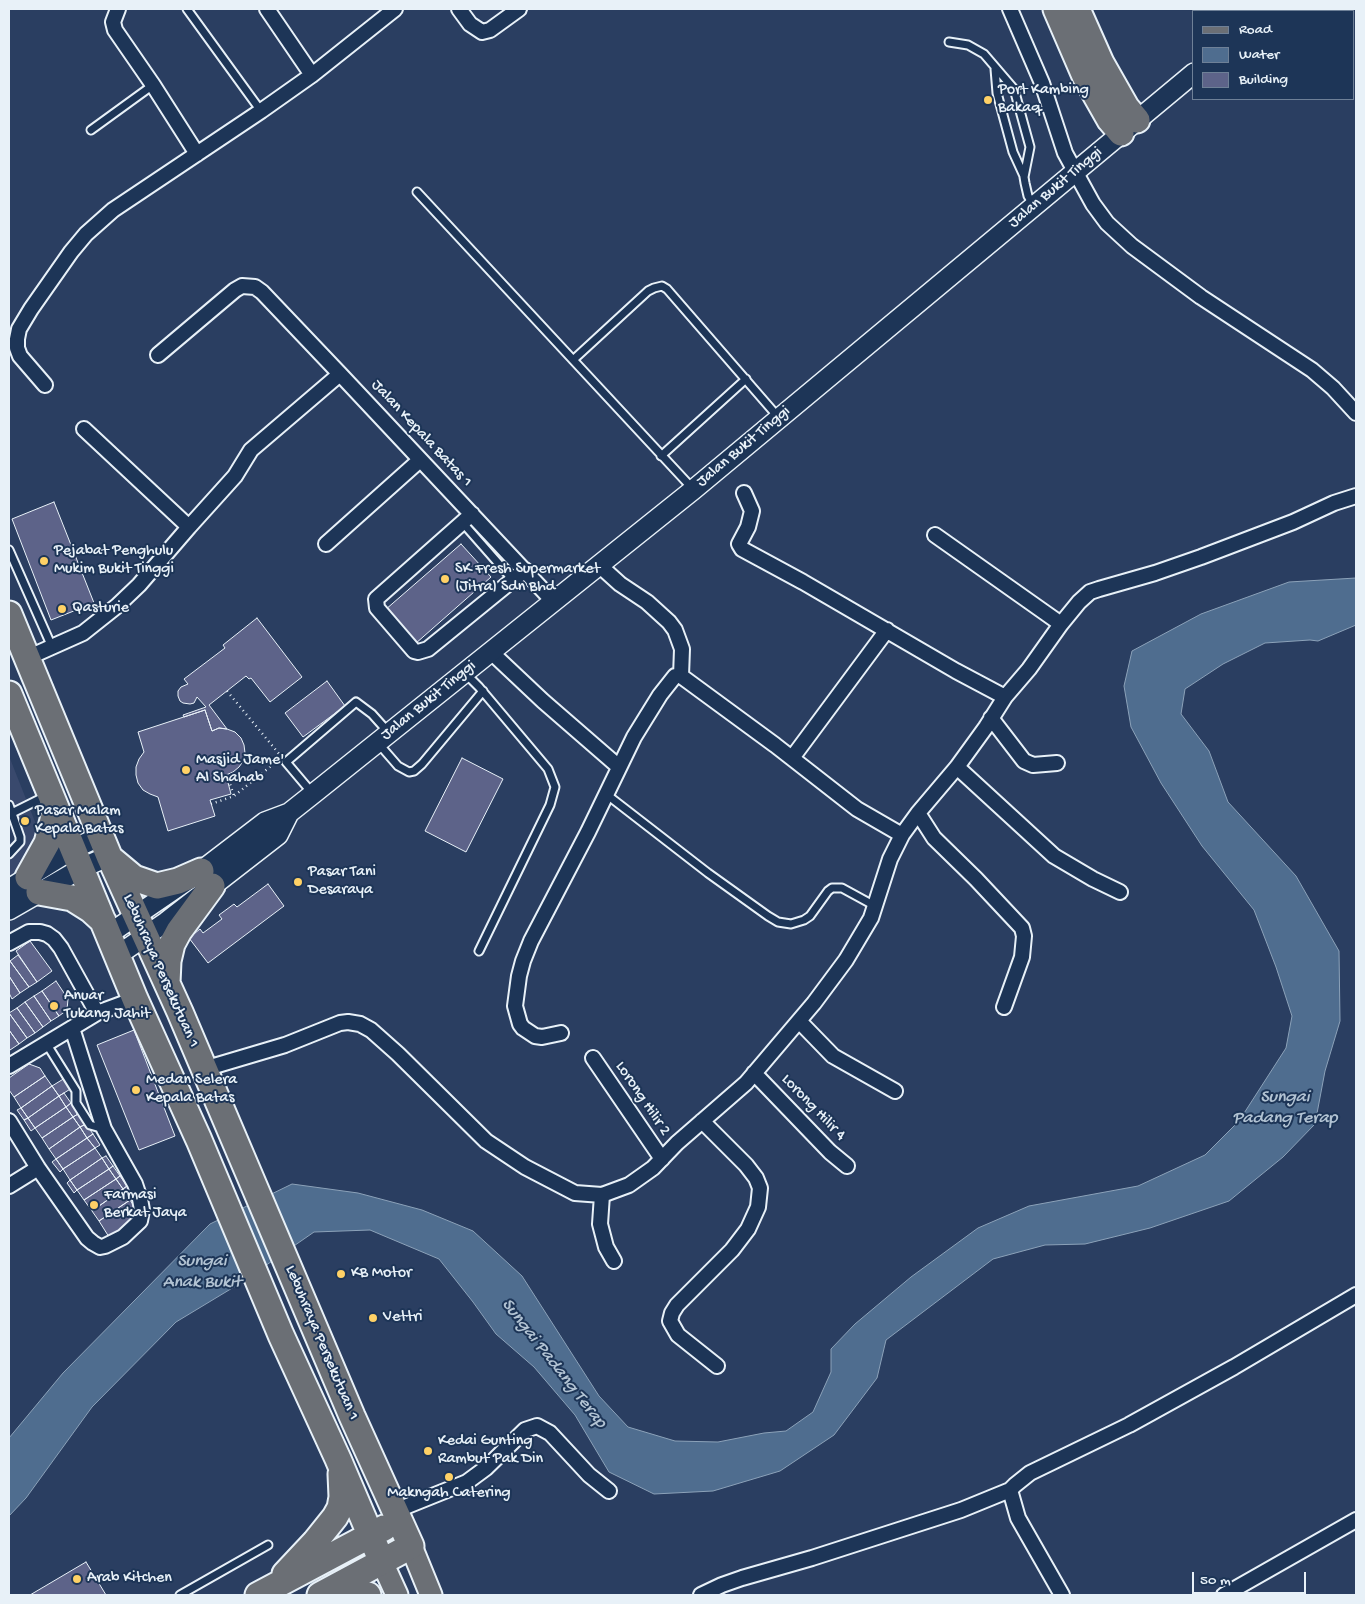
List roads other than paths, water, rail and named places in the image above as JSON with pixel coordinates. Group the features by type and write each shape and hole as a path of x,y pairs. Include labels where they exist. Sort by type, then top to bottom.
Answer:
{"highway":[{"path":"1056,9 1085,76 1110,120 1129,127 1126,107 1101,63 1077,9"},
{"name":"Lebuhraya Persekutuan 1","path":"9,614 105,846 204,1069 352,1416 411,1546"},
{"name":"Lebuhraya Persekutuan 1","path":"9,694 135,1000 199,1140 281,1335 338,1459 382,1562"},
{"path":"53,801 47,843 25,886 72,898 91,910 110,937"},
{"path":"105,846 134,878 156,886 206,878"},
{"path":"167,986 168,961 172,944 206,878"},
{"path":"265,1592 321,1535 340,1508 342,1481 338,1459"},
{"path":"265,1592 370,1536 397,1516"},
{"path":"320,1595 411,1546"},
{"path":"350,1595 368,1595"}],"main road":[{"name":"Jalan Bukit Tinggi","path":"110,937 141,926 206,878 265,822 289,813 384,738 693,490 1192,75"},
{"path":"9,910 25,886 105,846"},
{"path":"411,1546 431,1595"},
{"path":"382,1562 397,1595"}],"street":[{"path":"118,9 112,22 115,30 197,154"},
{"path":"267,9 312,75"},
{"path":"45,385 20,356 16,339 19,329 31,309 70,252 112,210 312,75 395,9"},
{"path":"459,9 470,24 482,32 490,30 519,9"},
{"path":"1010,9 1042,83 1065,153 1093,204 1107,223 1125,240 1201,296 1312,370 1333,388 1356,413"},
{"name":"Jalan Kepala Batas 1","path":"158,355 235,290 242,286 254,287 262,292 420,460 467,518 525,570 553,601"},
{"path":"27,658 83,633 116,606 139,585 236,476 251,450 340,374"},
{"path":"84,429 189,527"},
{"path":"326,544 420,460"},
{"path":"744,493 752,511 748,527 739,544 742,549 1005,697"},
{"path":"204,1069 285,1045 340,1023 360,1024 388,1044 486,1141 525,1167 575,1193 602,1195 629,1185 646,1174 754,1074 799,1021 857,943 871,918 890,859 902,835 957,767 1005,697 1029,669 1079,602 1090,592 1200,557 1356,496"},
{"path":"467,518 376,599 377,608 414,651 418,652 428,649 525,570"},
{"path":"935,535 1061,624"},
{"path":"599,565 620,584 647,602 675,630 682,649 681,676"},
{"path":"792,758 887,630"},
{"path":"491,652 543,701 619,767"},
{"path":"561,1033 542,1037 535,1036 520,1024 515,1006 519,976 531,941 634,737 674,676 681,676 792,758 857,809 902,835"},
{"path":"991,718 1024,762 1032,765 1057,763"},
{"path":"957,767 1054,856 1120,892"},
{"path":"918,813 934,838 993,895 1022,928 1024,936 1022,957 1004,1006"},
{"path":"9,943 29,932 40,932 54,939 98,1013"},
{"path":"9,1066 98,1013 135,1000"},
{"path":"799,1021 833,1056 895,1090"},
{"path":"9,1121 38,1168 87,1238 93,1243 100,1247 105,1246 123,1237 140,1221 142,1210 140,1198 135,1184 104,1129 72,1028"},
{"name":"Lorong Hilir 2","path":"593,1058 662,1158"},
{"name":"Lorong Hilir 4","path":"754,1074 830,1152 847,1166"},
{"path":"702,1121 737,1155 756,1178 760,1188 758,1207 748,1229 732,1250 672,1312 670,1321 678,1335 717,1366"},
{"path":"9,1186 38,1168"},
{"path":"602,1195 600,1224 606,1247 614,1260"},
{"path":"702,1595 729,1583 942,1516 1010,1490 1030,1473 1129,1425 1356,1296"},
{"path":"397,1516 467,1482 486,1468 525,1430 537,1426 550,1433 589,1475 609,1491"},
{"path":"1010,1490 1018,1518 1062,1595"},
{"path":"1224,1595 1356,1520"}],"lane":[{"path":"187,9 261,111"},
{"path":"949,42 976,49 984,54 1014,89 1030,147 1024,177"},
{"path":"995,69 997,93 1013,152 1024,177 1028,196 1035,206"},
{"path":"91,130 153,85"},
{"path":"417,192 693,490"},
{"path":"573,360 648,291 662,286 667,289 779,418"},
{"path":"661,456 746,379"},
{"path":"467,518 513,580"},
{"path":"9,550 52,647"},
{"path":"465,673 483,691 548,769 555,786 550,805 479,951"},
{"path":"313,794 286,762 356,702 372,714 398,766 409,772 414,771 422,764 483,691"},
{"path":"606,794 708,873 778,922 791,924 804,920 810,916 828,891 838,887 876,907"},
{"path":"12,813 53,801"},
{"path":"9,805 20,837 20,842 9,854"},
{"path":"46,1043 76,1092 76,1103 90,1125 104,1129"},
{"path":"180,1595 268,1545"}],"water":[{"name":"Sungai Padang Terap","path":"1356,578 1356,625 1318,641 1265,643 1223,664 1185,689 1181,714 1209,751 1228,802 1296,876 1339,951 1340,1021 1325,1071 1315,1124 1283,1157 1229,1201 1150,1228 1085,1244 1045,1245 993,1259 886,1340 877,1378 834,1435 780,1471 713,1491 654,1494 609,1472 575,1415 534,1367 496,1334 439,1259 370,1230 314,1232 239,1284 176,1322 92,1407 26,1498 9,1516 9,1438 63,1373 210,1224 292,1184 358,1193 422,1210 473,1231 522,1276 599,1396 628,1427 675,1441 718,1442 764,1433 786,1431 813,1412 831,1372 831,1349 855,1324 911,1277 978,1228 1029,1206 1138,1186 1205,1155 1239,1121 1286,1048 1292,1016 1254,910 1202,846 1161,783 1131,727 1124,686 1132,651 1201,614 1289,582"}],"place":[{"name":"Port Kambing Bakaq","path":"988,100"},
{"name":"Pejabat Penghulu Mukim Bukit Tinggi","path":"44,561"},
{"name":"SK Fresh Supermarket (Jitra) Sdn Bhd","path":"445,579"},
{"name":"Qasturie","path":"62,609"},
{"name":"Masjid Jame' Al Shahab","path":"186,770"},
{"name":"Pasar Malam Kepala Batas","path":"25,821"},
{"name":"Pasar Tani Desaraya","path":"298,882"},
{"name":"Anuar Tukang Jahit","path":"54,1006"},
{"name":"Medan Selera Kepala Batas","path":"136,1090"},
{"name":"Farmasi Berkat Jaya","path":"94,1205"},
{"name":"KB Motor","path":"341,1274"},
{"name":"Vettri","path":"373,1318"},
{"name":"Kedai Gunting Rambut Pak Din","path":"428,1451"},
{"name":"Makngah Catering","path":"449,1477"},
{"name":"Arab Kitchen","path":"77,1579"}],"water label":[{"name":"Sungai Anak Bukit","path":"202,1272"}]}
